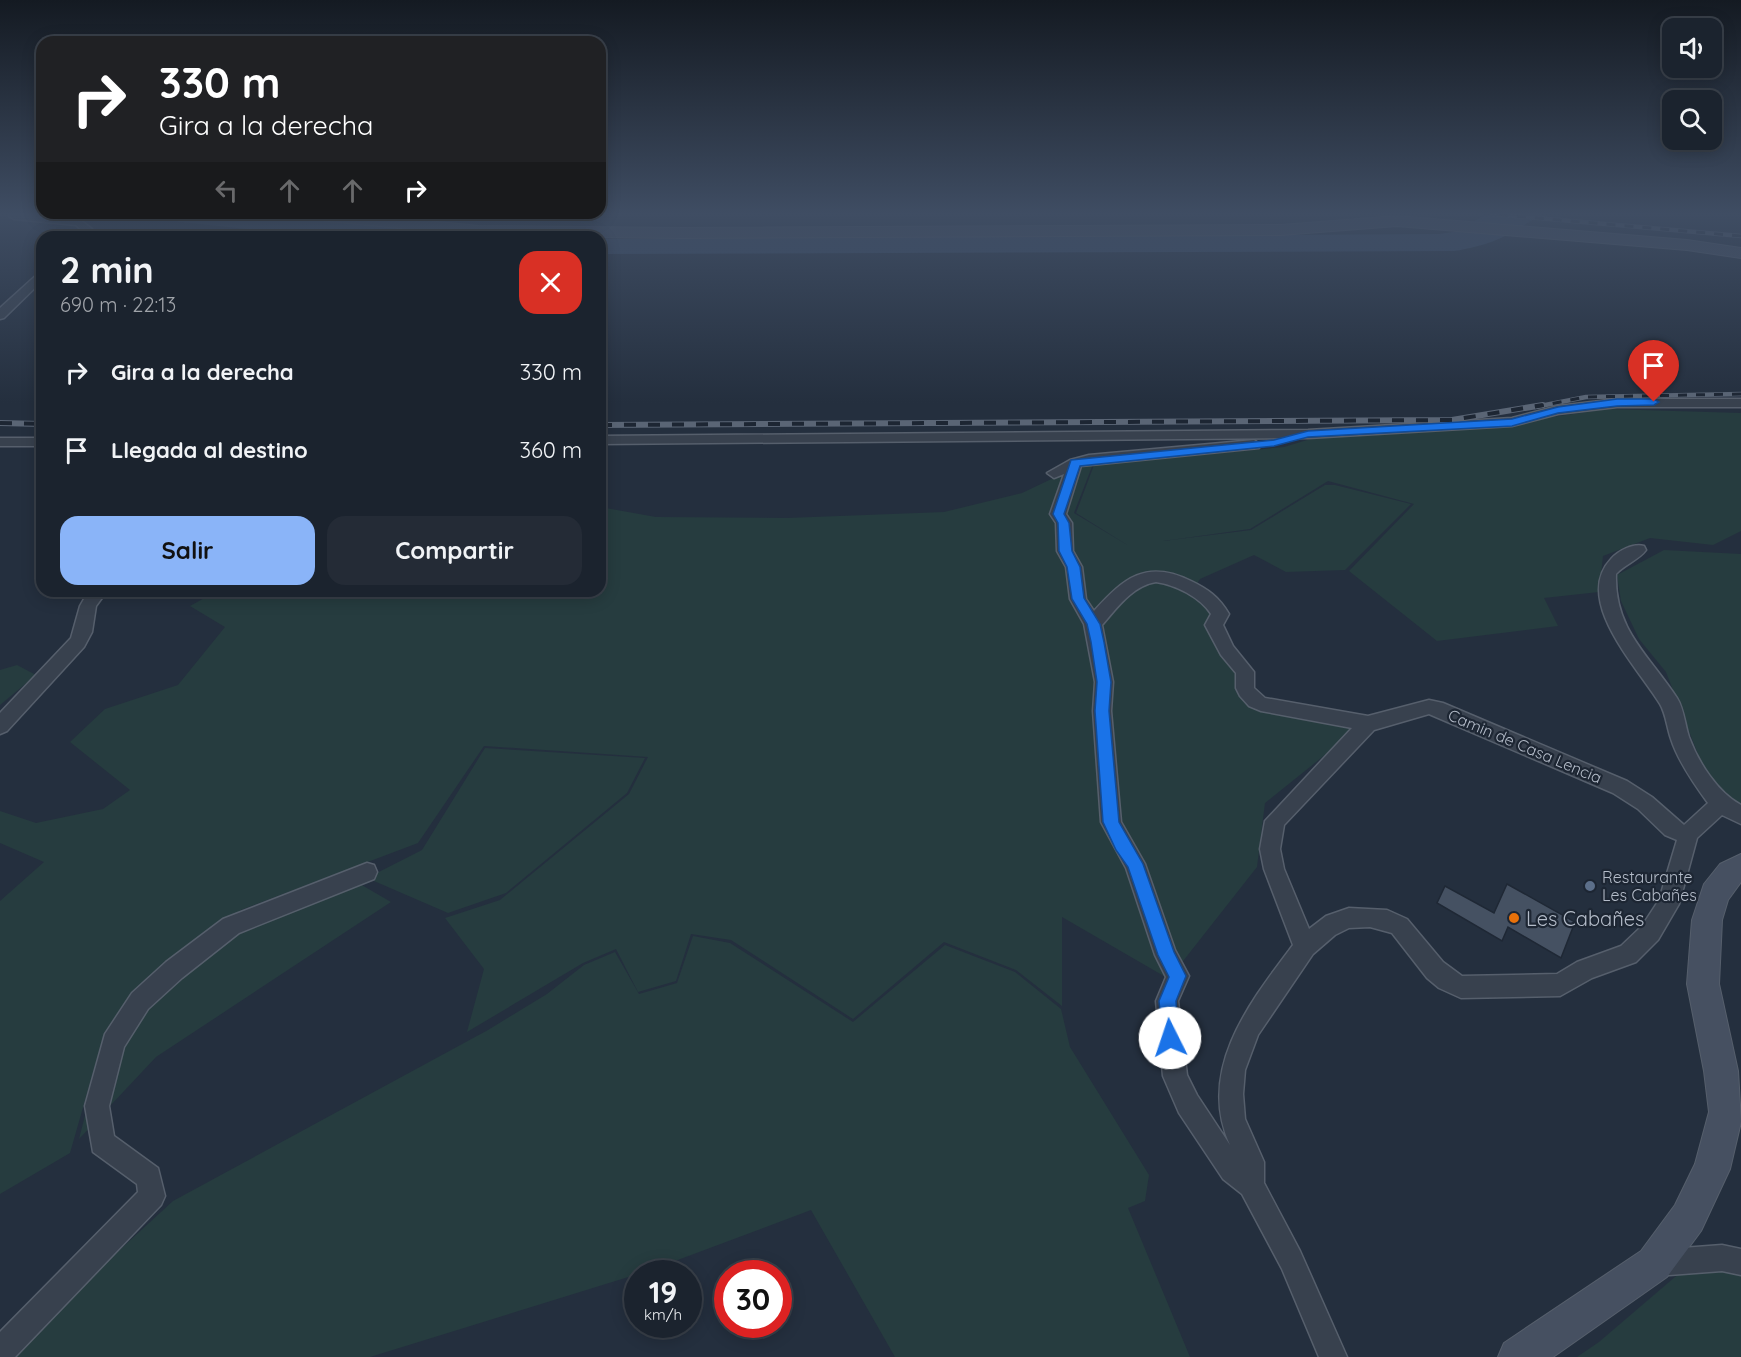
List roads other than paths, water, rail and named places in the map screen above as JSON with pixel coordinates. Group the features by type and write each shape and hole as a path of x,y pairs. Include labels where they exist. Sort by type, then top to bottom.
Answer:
{"street":[{"path":"0,315 36,280"},
{"path":"606,440 1308,434 1512,422 1558,410 1617,403 1741,402"},
{"path":"1054,473 1075,463 1274,443 1308,434"},
{"path":"0,442 36,442"},
{"path":"1075,463 1059,514 1064,523 1065,551 1074,567 1078,599 1093,624 1104,682 1102,711 1111,822 1122,845 1135,864 1166,955 1178,976 1167,1001 1175,1076 1188,1104 1232,1170 1251,1185 1291,1260 1333,1357"},
{"path":"1638,550 1620,559 1608,572 1607,595 1628,648 1670,703 1681,741 1705,784 1720,804 1741,815"},
{"name":"Camin de Casa Lencia","path":"1093,624 1112,599 1127,586 1142,579 1166,576 1177,578 1210,599 1216,606 1220,614 1214,625 1227,650 1245,672 1243,687 1247,696 1261,704 1368,724 1429,707 1443,710 1620,787 1645,803 1672,829 1688,835"},
{"path":"0,725 68,654 83,632 85,609 94,597"},
{"path":"1305,947 1274,869 1269,849 1275,821 1368,724"},
{"path":"1251,1185 1251,1162 1233,1123 1229,1090 1234,1062 1248,1026 1305,947 1334,920 1352,916 1383,917 1399,923 1436,974 1447,982 1461,987 1560,985 1585,970 1628,954 1650,933 1668,904 1687,845 1688,835 1720,804"},
{"path":"1518,1357 1654,1264 1688,1218 1712,1169 1725,1112 1719,1059 1703,984 1706,930 1715,894 1730,873 1741,867"},
{"path":"0,1353 36,1312 108,1245 152,1196 149,1177 102,1143 97,1106 113,1042 140,1001 174,970 231,926 367,872"},
{"path":"1719,1059 1741,1090"},
{"path":"1654,1264 1722,1258 1741,1262"}],"railway":[{"path":"1535,407 1586,397 1741,394"},
{"path":"606,425 1452,420 1543,405"},
{"path":"0,423 36,424"}],"place":[{"name":"Restaurante Les Cabañes","path":"1590,886"},
{"name":"Les Cabañes","path":"1514,918"}]}
